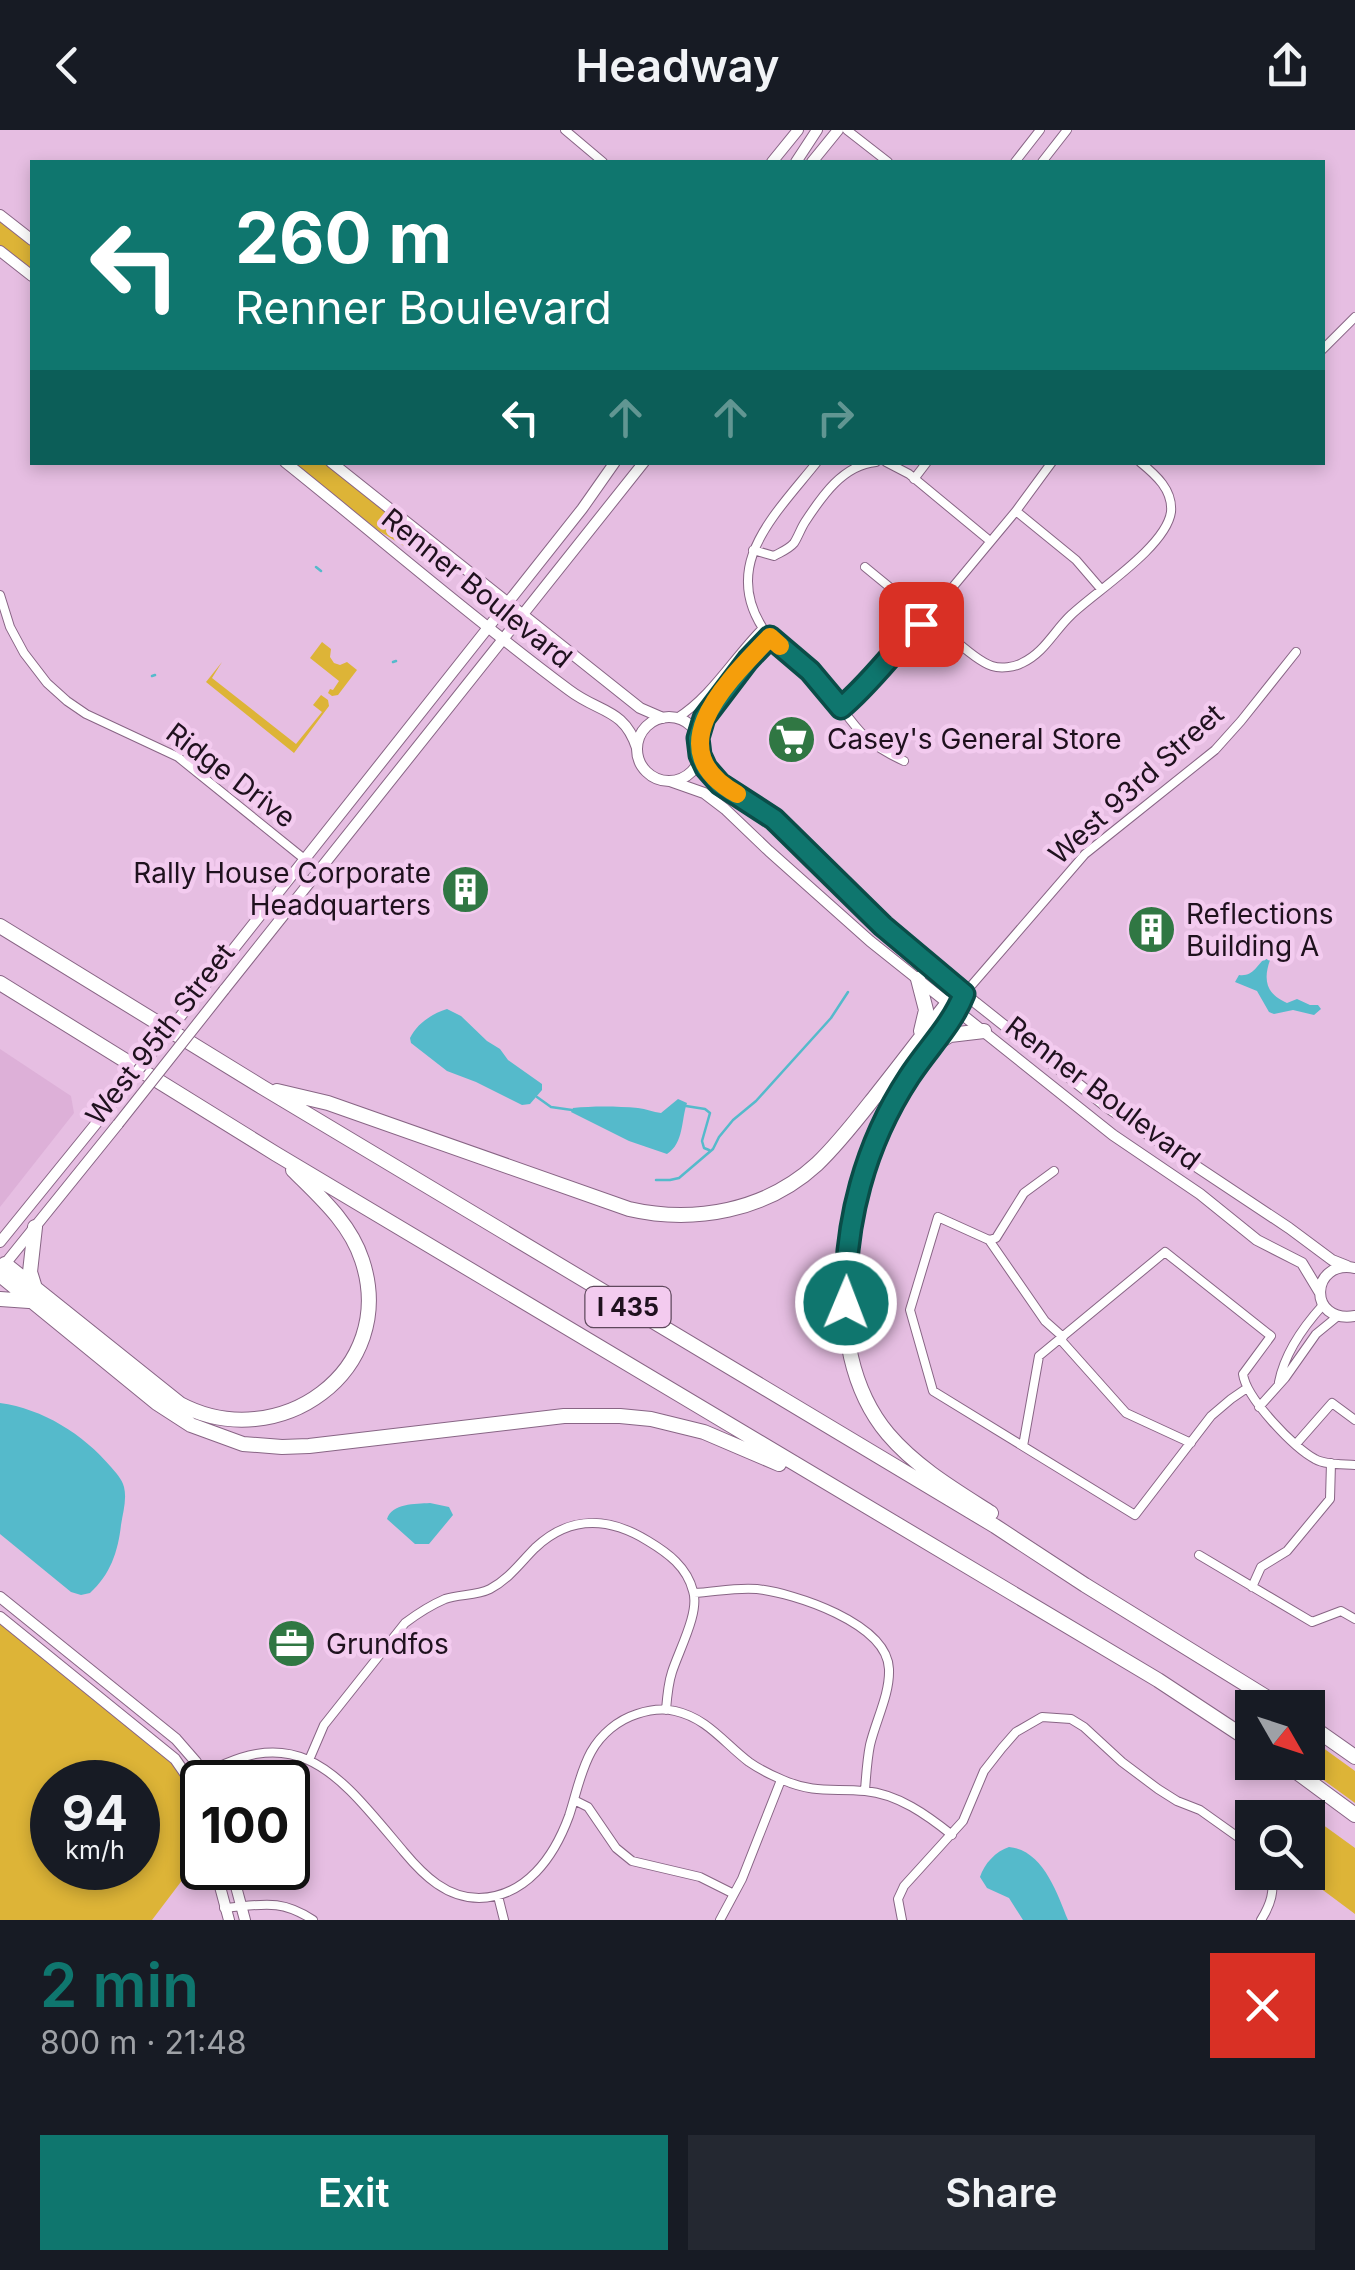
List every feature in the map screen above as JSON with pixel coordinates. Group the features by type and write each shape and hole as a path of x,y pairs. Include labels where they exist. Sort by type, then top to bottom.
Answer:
{"highway":[{"name":"I 435","path":"0,926 995,1526 1255,1690"},
{"path":"918,979 926,1010 923,1046 883,1122 860,1184 848,1247 847,1329 859,1382 877,1419 891,1437 937,1478 993,1514 995,1526"},
{"name":"I 435","path":"0,984 276,1154 1158,1680 1235,1731"},
{"path":"262,1087 328,1103 629,1210 702,1215 760,1200 814,1167 923,1046 964,994"},
{"path":"923,1046 950,1035 984,1031"},
{"path":"35,1227 30,1272 34,1295 195,1412 247,1420 280,1416 306,1404 339,1378 364,1330 368,1286 362,1258 334,1210 276,1154"},
{"path":"1,1268 175,1416 243,1444 309,1446 564,1416 620,1416 704,1432 769,1458 804,1478 822,1480"},
{"path":"0,1299 34,1295"},
{"path":"1325,1736 1355,1758"},
{"path":"1308,1780 1355,1815"}],"main road":[{"path":"774,160 798,130"},
{"path":"797,160 817,130"},
{"path":"814,160 838,130"},
{"path":"0,215 30,238"},
{"path":"0,252 30,273"},
{"name":"Renner Boulevard","path":"289,465 572,692 623,721 637,748"},
{"name":"Renner Boulevard","path":"336,465 640,708 663,718"},
{"name":"West 95th Street","path":"0,1242 613,465"},
{"name":"West 95th Street","path":"1,1268 642,465"},
{"path":"663,718 676,718 689,724 698,738 700,755 690,773 670,782 644,769 637,748 646,728 663,718"},
{"name":"Renner Boulevard","path":"700,755 716,780 774,819 883,926 1107,1107 1332,1260 1351,1267"},
{"name":"Renner Boulevard","path":"670,782 704,793 726,809 870,941 1113,1135 1200,1194 1242,1230 1296,1258 1308,1271 1321,1299 1349,1317"},
{"path":"1321,1299 1322,1281 1327,1274 1339,1267 1351,1267"},
{"path":"0,1597 176,1739 194,1760"},
{"path":"0,1616 180,1767"},
{"path":"236,1890 245,1920"}],"street":[{"path":"565,130 601,160"},
{"path":"847,130 885,160"},
{"path":"1017,160 1040,130"},
{"path":"1043,160 1061,132"},
{"path":"1325,347 1355,317"},
{"path":"815,465 767,525 753,550 748,565 752,605 762,628 810,671 864,738 904,761"},
{"path":"753,550 774,556 792,546 813,511 846,472 860,465"},
{"path":"891,465 990,540"},
{"path":"914,479 925,465"},
{"path":"841,708 927,618 1050,465"},
{"path":"865,567 992,666 1020,665 1040,652 1068,617 1126,570 1157,539 1169,520 1166,488 1144,465"},
{"path":"1016,511 1076,560 1100,589"},
{"name":"Ridge Drive","path":"0,595 10,627 24,652 47,683 67,701 86,714 178,757 318,870"},
{"path":"676,718 698,703 762,628"},
{"path":"698,738 710,708 770,637"},
{"name":"West 93rd Street","path":"964,994 1086,854 1215,750 1296,652"},
{"path":"989,1240 996,1238 1024,1194 1054,1170"},
{"path":"1192,1443 1126,1413 1045,1320 989,1240 938,1217 910,1310 933,1391 1135,1516 1192,1443 1212,1416 1247,1388"},
{"path":"1023,1446 1039,1356 1165,1252 1271,1336 1243,1374 1243,1382 1258,1407 1317,1461 1355,1465"},
{"path":"1279,1385 1294,1342 1321,1299"},
{"path":"1258,1407 1316,1334 1349,1317"},
{"path":"1296,1444 1332,1403 1355,1420"},
{"path":"1252,1587 1261,1567 1287,1552 1330,1499 1331,1462"},
{"path":"243,1760 276,1752 309,1760 324,1725 416,1614 445,1599 492,1588 538,1546 559,1531 579,1524 621,1526 651,1542 680,1565 694,1592 691,1618 672,1674 666,1710"},
{"path":"1198,1556 1312,1622 1341,1610 1355,1619"},
{"path":"694,1592 745,1588 794,1596 832,1611 877,1642 886,1654 889,1674 869,1747 865,1791"},
{"path":"310,1761 342,1781 426,1877 454,1894 478,1898 519,1888 544,1864 563,1831 590,1754 618,1722 652,1710 684,1714 706,1724 750,1762 781,1780 828,1792 865,1791 889,1797 912,1807 952,1835"},
{"path":"902,1920 898,1899 904,1886 963,1821 984,1771 1002,1748 1016,1732 1042,1717 1071,1719 1158,1789 1200,1810 1235,1835"},
{"path":"720,1920 748,1865 781,1780"},
{"path":"574,1800 588,1807 616,1848 632,1861 700,1877 734,1894"},
{"path":"1262,1920 1273,1890"},
{"path":"498,1896 504,1920"},
{"path":"227,1914 240,1907 275,1903 291,1907 312,1920"}],"shaded area":[{"path":"0,220 30,243 30,268 0,245"},
{"path":"296,465 328,465 436,551 426,563"},
{"path":"322,642 331,649 334,663 347,662 357,670 338,695 328,693 339,681 310,658"},
{"path":"222,662 212,678 296,744 322,712 313,705 321,695 328,700 329,706 294,753 206,682"},
{"path":"0,1049 71,1096 74,1113 0,1207"},
{"path":"0,1621 180,1770 180,1883 152,1920 0,1920"},
{"path":"1325,1749 1355,1771 1355,1803 1323,1780"},
{"path":"1325,1826 1355,1848 1355,1914 1323,1890"}],"water":[{"path":"1266,957 1270,960 1268,986 1274,995 1287,1003 1297,999 1321,1009 1314,1015 1293,1010 1274,1014 1257,991 1235,982"},
{"path":"447,1009 461,1016 508,1060 542,1084 542,1090 530,1104 522,1105 447,1071 411,1043 410,1038 421,1024"},
{"path":"678,1099 687,1103 679,1138 667,1154 629,1141 571,1112 573,1108 604,1106 661,1113"},
{"path":"0,1403 32,1411 61,1425 100,1455 122,1481 125,1501 115,1554 103,1579 90,1593 71,1592 0,1534"},
{"path":"430,1503 449,1507 453,1515 429,1544 415,1544 387,1519 399,1507"},
{"path":"1009,1847 1021,1850 1040,1864 1068,1920 1023,1920 1009,1898 987,1888 980,1877 984,1867"}],"waterway":[{"path":"316,567 321,571"},
{"path":"656,1180 679,1178 713,1149 733,1120 756,1101 831,1018 848,992"},
{"path":"537,1097 551,1107 572,1110"},
{"path":"686,1106 710,1113 702,1141 709,1150"}],"slow traffic":[{"path":"737,794 710,774 700,755 698,738 704,718 748,660 770,637 780,646"}],"place":[{"name":"Casey's General Store","path":"792,739"},
{"name":"Rally House Corporate Headquarters","path":"466,889"},
{"name":"Reflections Building A","path":"1151,930"},
{"name":"Grundfos","path":"291,1644"}],"route":[{"path":"846,1303 852,1216 869,1157 898,1092 958,1010 964,994 883,926 774,819 716,780 700,755 698,738 710,708 770,637 810,671 841,708 921,624"}]}
